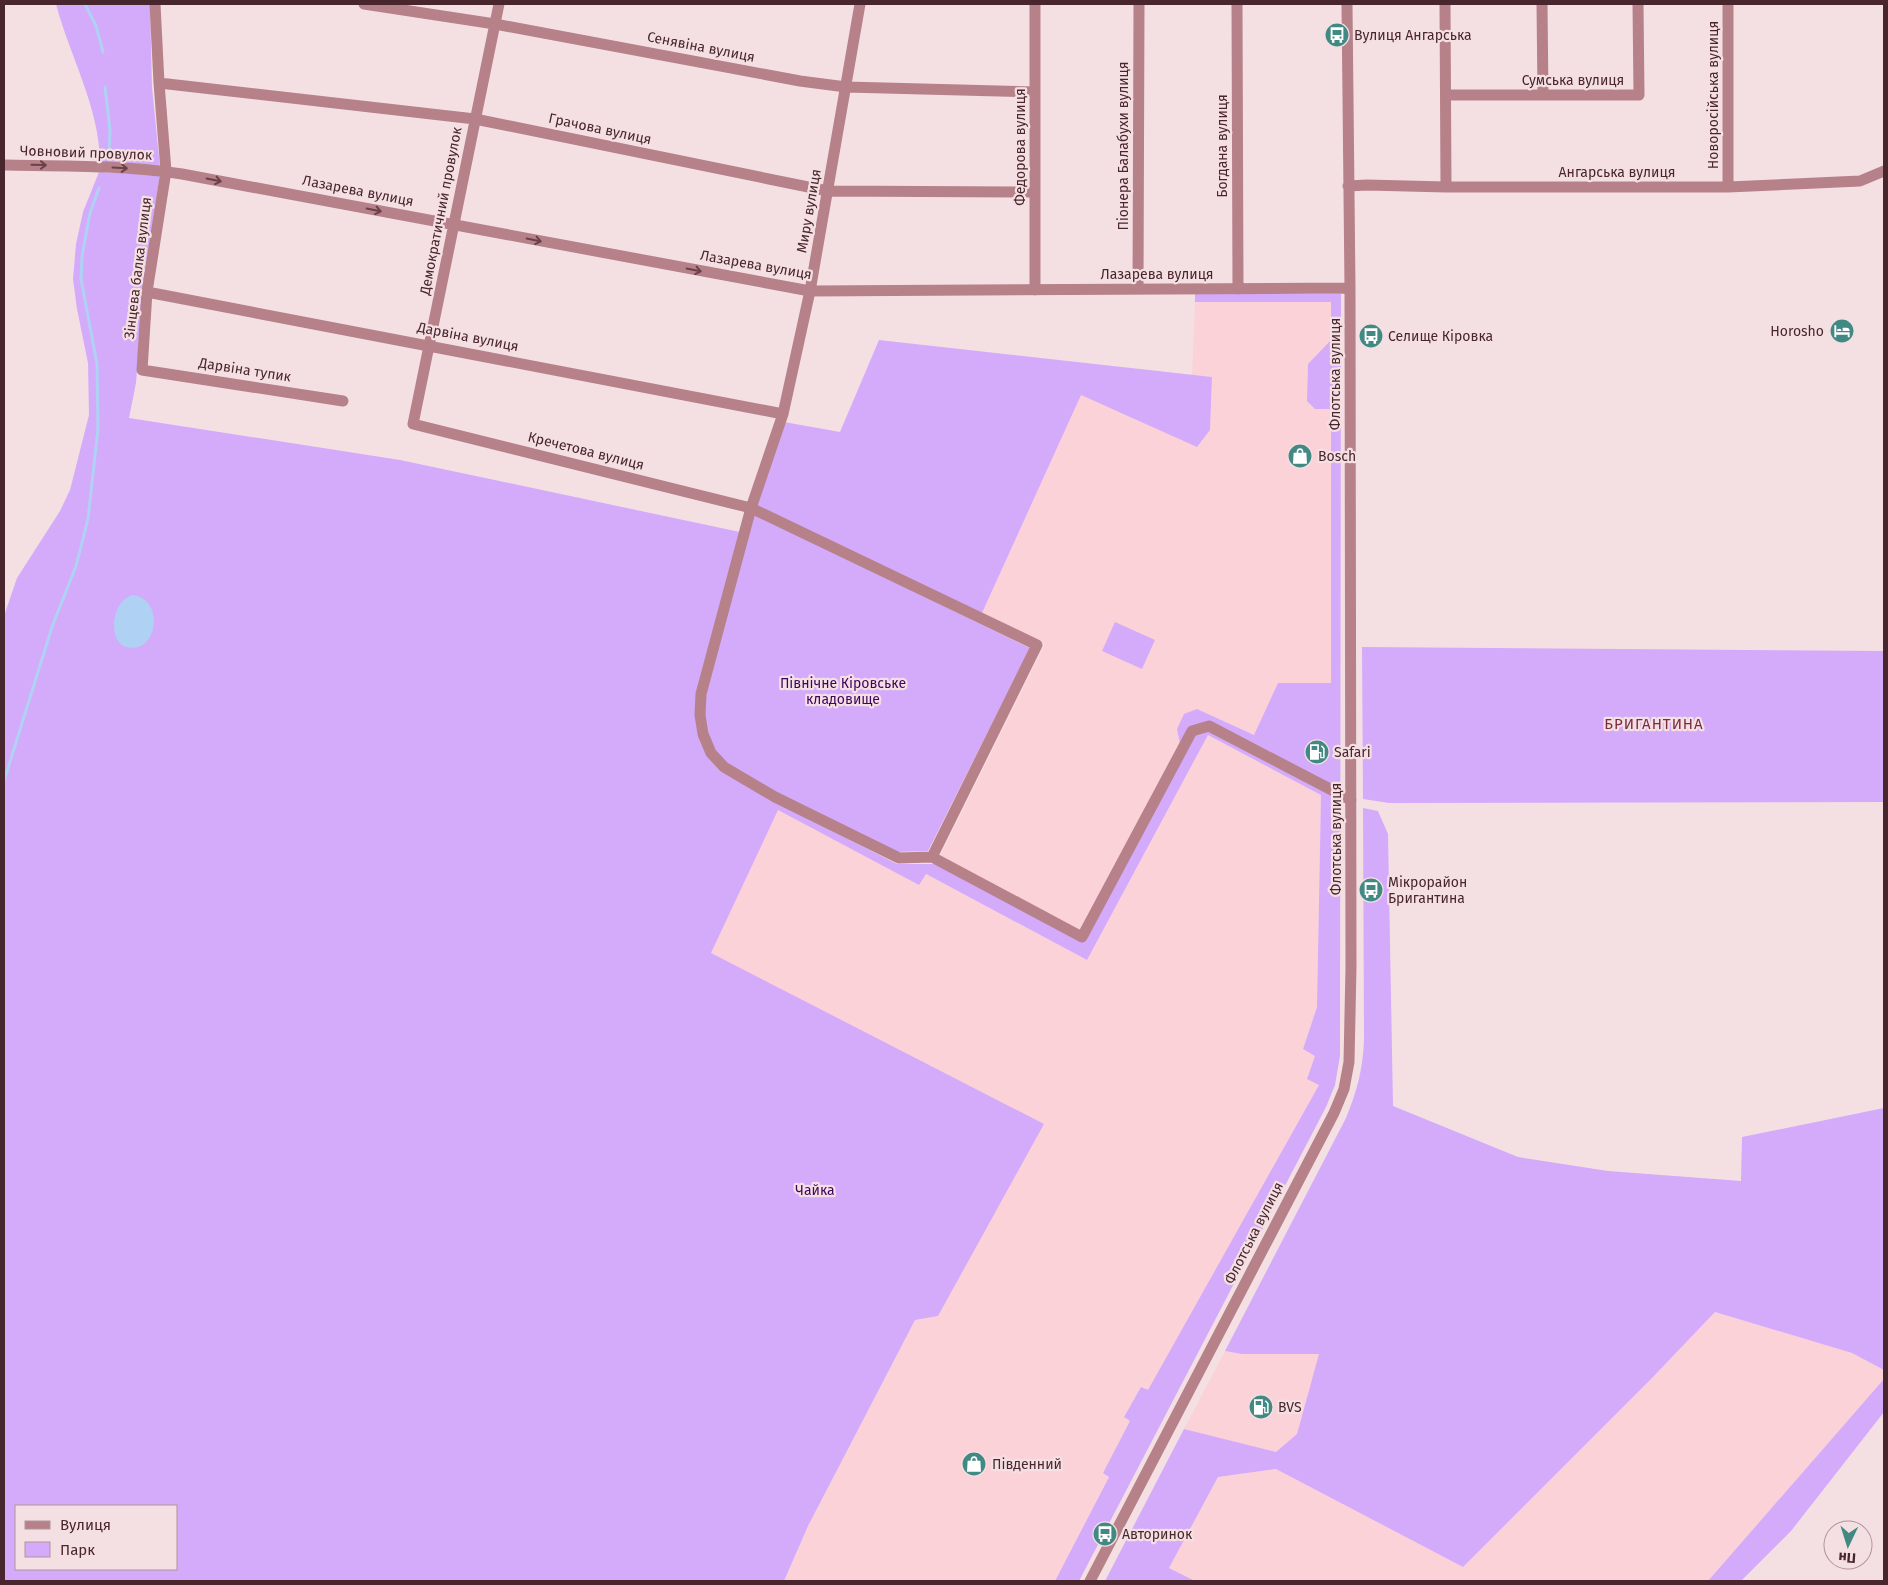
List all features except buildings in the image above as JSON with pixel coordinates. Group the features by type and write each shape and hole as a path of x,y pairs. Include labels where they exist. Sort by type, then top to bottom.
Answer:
{"street":[{"name":"Зінцева балка вулиця","path":"142,370 148,292 166,171 159,83 156,4"},
{"name":"Сенявіна вулиця","path":"364,4 494,24 800,81 846,87 1035,92"},
{"name":"Демократичний провулок","path":"413,424 499,4"},
{"name":"Миру вулиця","path":"860,4 810,291 783,414 752,508 701,694 701,725 711,753 724,767 749,782 899,858 932,857"},
{"name":"Федорова вулиця","path":"1035,4 1035,290"},
{"name":"Піонера Балабухи вулиця","path":"1138,4 1138,289"},
{"name":"Богдана вулиця","path":"1237,4 1238,289"},
{"name":"Флотська вулиця","path":"1090,1581 1344,1089 1350,1048 1350,288 1347,4"},
{"path":"1445,4 1446,187"},
{"path":"1542,4 1543,95"},
{"name":"Сумська вулиця","path":"1446,95 1639,95 1638,4"},
{"name":"Новоросійська вулиця","path":"1728,4 1728,187"},
{"name":"Грачова вулиця","path":"159,83 475,118 828,191 1035,192"},
{"name":"Човновий провулок","path":"4,164 166,171"},
{"name":"Лазарева вулиця","path":"166,171 810,291 1350,288"},
{"name":"Ангарська вулиця","path":"1348,186 1728,187 1860,181 1884,171"},
{"name":"Дарвіна вулиця","path":"148,292 783,414"},
{"name":"Дарвіна тупик","path":"142,370 343,401"},
{"name":"Кречетова вулиця","path":"413,424 752,508 1037,645 932,857"},
{"path":"932,857 1082,937 1192,730 1209,726 1350,800"}],"shaded area":[{"path":"1195,302 1331,302 1331,340 1308,364 1315,409 1331,409 1331,683 1278,683 1254,735 1197,709 1177,729 1180,744 1080,930 940,856 1045,644 982,613 1081,394 1197,447 1210,430 1212,377 1192,375"},
{"path":"1208,735 1321,795 1317,1007 1303,1049 1316,1056 1319,1085 1148,1391 1141,1387 1124,1417 1131,1421 1103,1473 1109,1476 1055,1581 784,1581 808,1526 915,1320 938,1316 711,953 778,809 919,885 925,874 1087,960"},
{"path":"1715,1312 1852,1353 1884,1370 1884,1379 1708,1581 1195,1581 1169,1568 1218,1477 1276,1469 1463,1567 1652,1378"},
{"path":"1225,1351 1242,1354 1320,1354 1297,1434 1276,1453 1184,1429"}],"green space":[{"path":"56,4 150,4 152,87 160,167 100,164 99,143 90,103"},
{"name":"Чайка","path":"99,172 160,175 143,290 136,383 129,418 400,460 740,532 699,681 708,755 780,804 897,864 936,864 1080,930 1180,744 1177,729 1184,714 1197,709 1254,735 1278,683 1331,683 1331,409 1315,409 1307,401 1308,364 1331,340 1331,302 1195,302 1195,294 1341,294 1340,1056 1335,1085 1326,1107 1079,1581 1055,1581 1109,1477 1103,1473 1130,1421 1124,1417 1141,1387 1148,1390 1319,1085 1307,1079 1315,1056 1303,1049 1317,1007 1321,795 1208,735 1087,960 926,874 919,885 778,810 711,953 1044,1124 938,1316 915,1320 808,1526 784,1581 4,1581 4,616 17,578 60,511 70,490 89,415 88,363 73,279 76,244 83,212"},
{"path":"879,340 1212,377 1210,430 1197,447 1081,395 982,613 756,507 784,422 840,432"},
{"name":"Північне Кіровське кладовище","path":"754,514 1030,648 928,851 897,852 776,794 719,758 707,733 703,706"},
{"path":"1115,622 1155,640 1142,669 1102,651"},
{"path":"1362,647 1884,651 1884,802 1389,803 1363,799"},
{"path":"1363,808 1378,811 1388,834 1393,1106 1518,1157 1608,1171 1741,1181 1742,1137 1884,1108 1884,1370 1852,1353 1715,1312 1652,1378 1463,1567 1276,1469 1218,1477 1169,1568 1195,1581 1105,1581 1184,1429 1276,1452 1297,1434 1319,1354 1242,1354 1225,1351 1346,1118 1359,1080 1364,1040"},
{"path":"1884,1379 1884,1412 1791,1531 1741,1581 1708,1581"}],"water":[{"path":"133,595 143,599 150,606 154,616 154,626 151,635 145,643 137,647 127,647 122,645 117,639 114,624 116,612 122,601"}],"waterway":[{"path":"85,4 96,26 103,52"},
{"path":"105,87 110,130 109,150"},
{"path":"4,781 52,627 76,566 88,519 98,429 97,364 81,279 82,256 90,213 99,188"}],"place":[{"name":"Вулиця Ангарська","path":"1337,35"},
{"name":"Horosho","path":"1842,331"},
{"name":"Селище Кіровка","path":"1371,336"},
{"name":"Bosch","path":"1300,456"},
{"name":"Safari","path":"1317,752"},
{"name":"Мікрорайон Бригантина","path":"1371,890"},
{"name":"BVS","path":"1261,1407"},
{"name":"Південний","path":"974,1464"},
{"name":"Авторинок","path":"1105,1534"}],"district":[{"name":"БРИГАНТИНА","path":"1654,724"}]}
